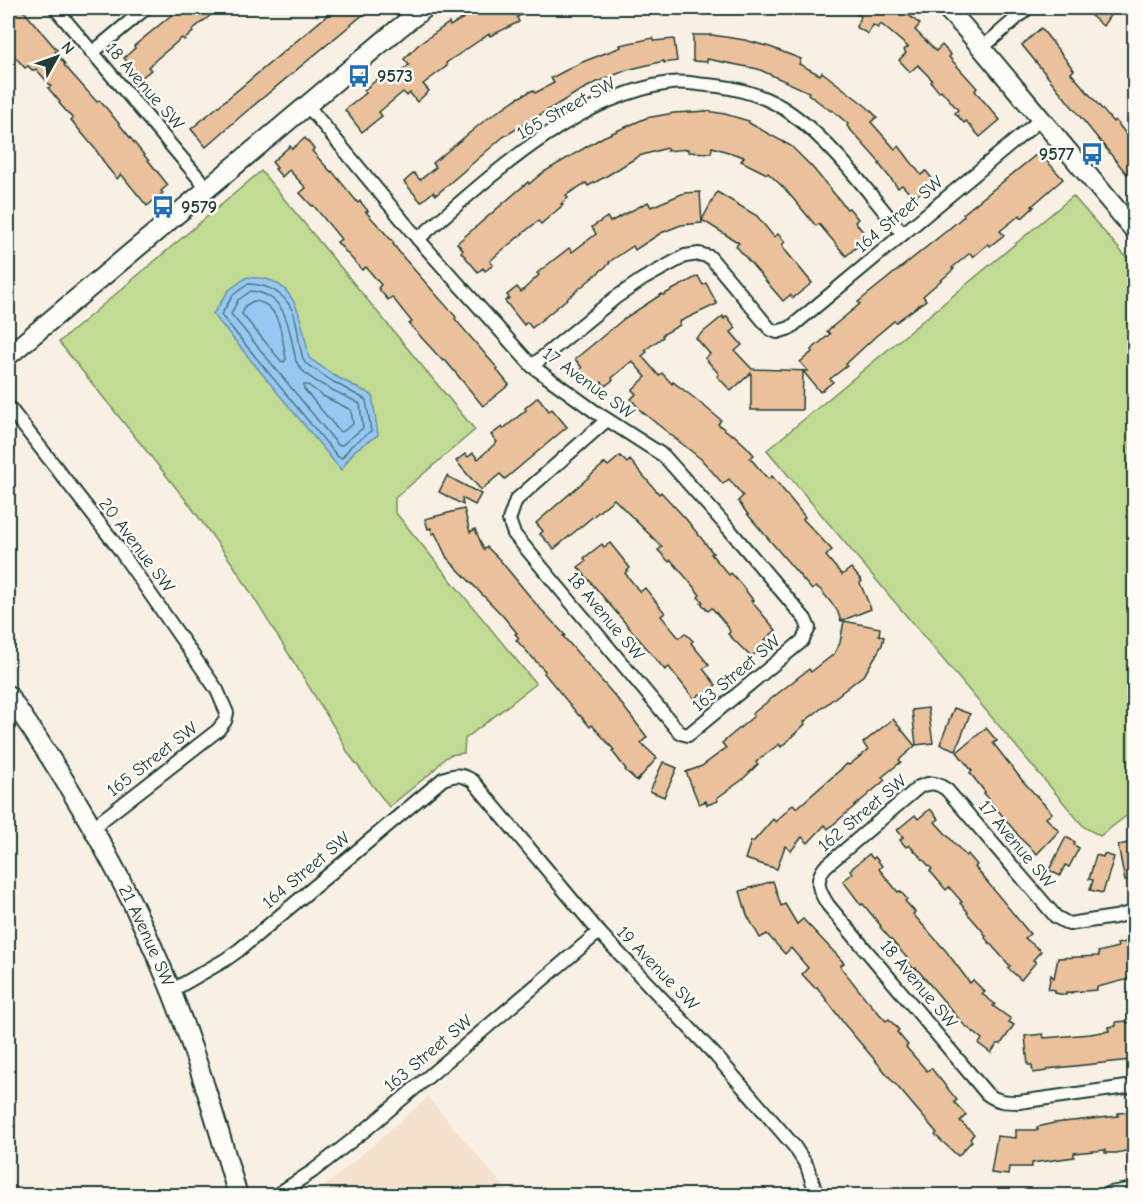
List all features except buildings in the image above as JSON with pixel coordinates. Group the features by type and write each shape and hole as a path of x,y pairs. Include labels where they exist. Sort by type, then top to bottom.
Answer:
{"street":[{"name":"18 Avenue SW","path":"55,8 150,118 207,189"},
{"path":"92,53 146,8"},
{"path":"8,356 426,8"},
{"path":"946,8 1134,230"},
{"path":"982,48 1028,8"},
{"name":"165 Street SW","path":"418,239 508,162 540,138 591,110 629,93 672,83 721,86 756,95 790,112 814,131 838,156 903,234"},
{"name":"17 Avenue SW","path":"307,105 418,239 532,366 607,420 664,456 805,619 809,628"},
{"name":"164 Street SW","path":"532,366 615,298 643,279 685,256 699,254 710,257 764,323 777,332 790,328 1041,119"},
{"name":"20 Avenue SW","path":"8,406 149,589 218,690 227,713"},
{"name":"18 Avenue SW","path":"607,420 516,500 508,520 514,534 680,733"},
{"name":"163 Street SW","path":"680,733 688,735 791,651 802,641 809,628"},
{"name":"21 Avenue SW","path":"8,695 46,751 118,873 171,991 210,1098 238,1196"},
{"name":"165 Street SW","path":"92,828 218,730 225,721 227,713"},
{"name":"164 Street SW","path":"171,991 232,955 443,779 460,774"},
{"name":"19 Avenue SW","path":"460,774 473,781 599,933 723,1063 794,1146 807,1166 817,1196"},
{"name":"162 Street SW","path":"818,883 819,875 825,867 919,787 930,782 938,784"},
{"name":"17 Avenue SW","path":"938,784 956,800 1056,918 1069,924 1134,912"},
{"name":"18 Avenue SW","path":"818,883 820,893 828,905 987,1094 1000,1102 1019,1102 1134,1086"},
{"name":"163 Street SW","path":"275,1196 313,1171 369,1127 599,933"},
{"path":"1110,1196 1134,1192"}],"shaded area":[{"path":"428,1097 511,1195 311,1195 325,1186"}],"green space":[{"path":"261,171 475,430 395,498 395,512 536,684 465,739 464,753 450,755 444,759 432,772 389,807 348,753 234,566 189,504 59,342"},
{"path":"1073,196 1134,266 1134,810 1100,836 1084,827 767,450"}],"water":[{"path":"247,277 266,279 286,291 298,311 309,358 335,376 372,395 378,435 355,450 341,470 213,314 229,290"}],"place":[{"name":"9573","path":"359,76"},
{"name":"9577","path":"1092,154"},
{"name":"9579","path":"163,207"}]}
